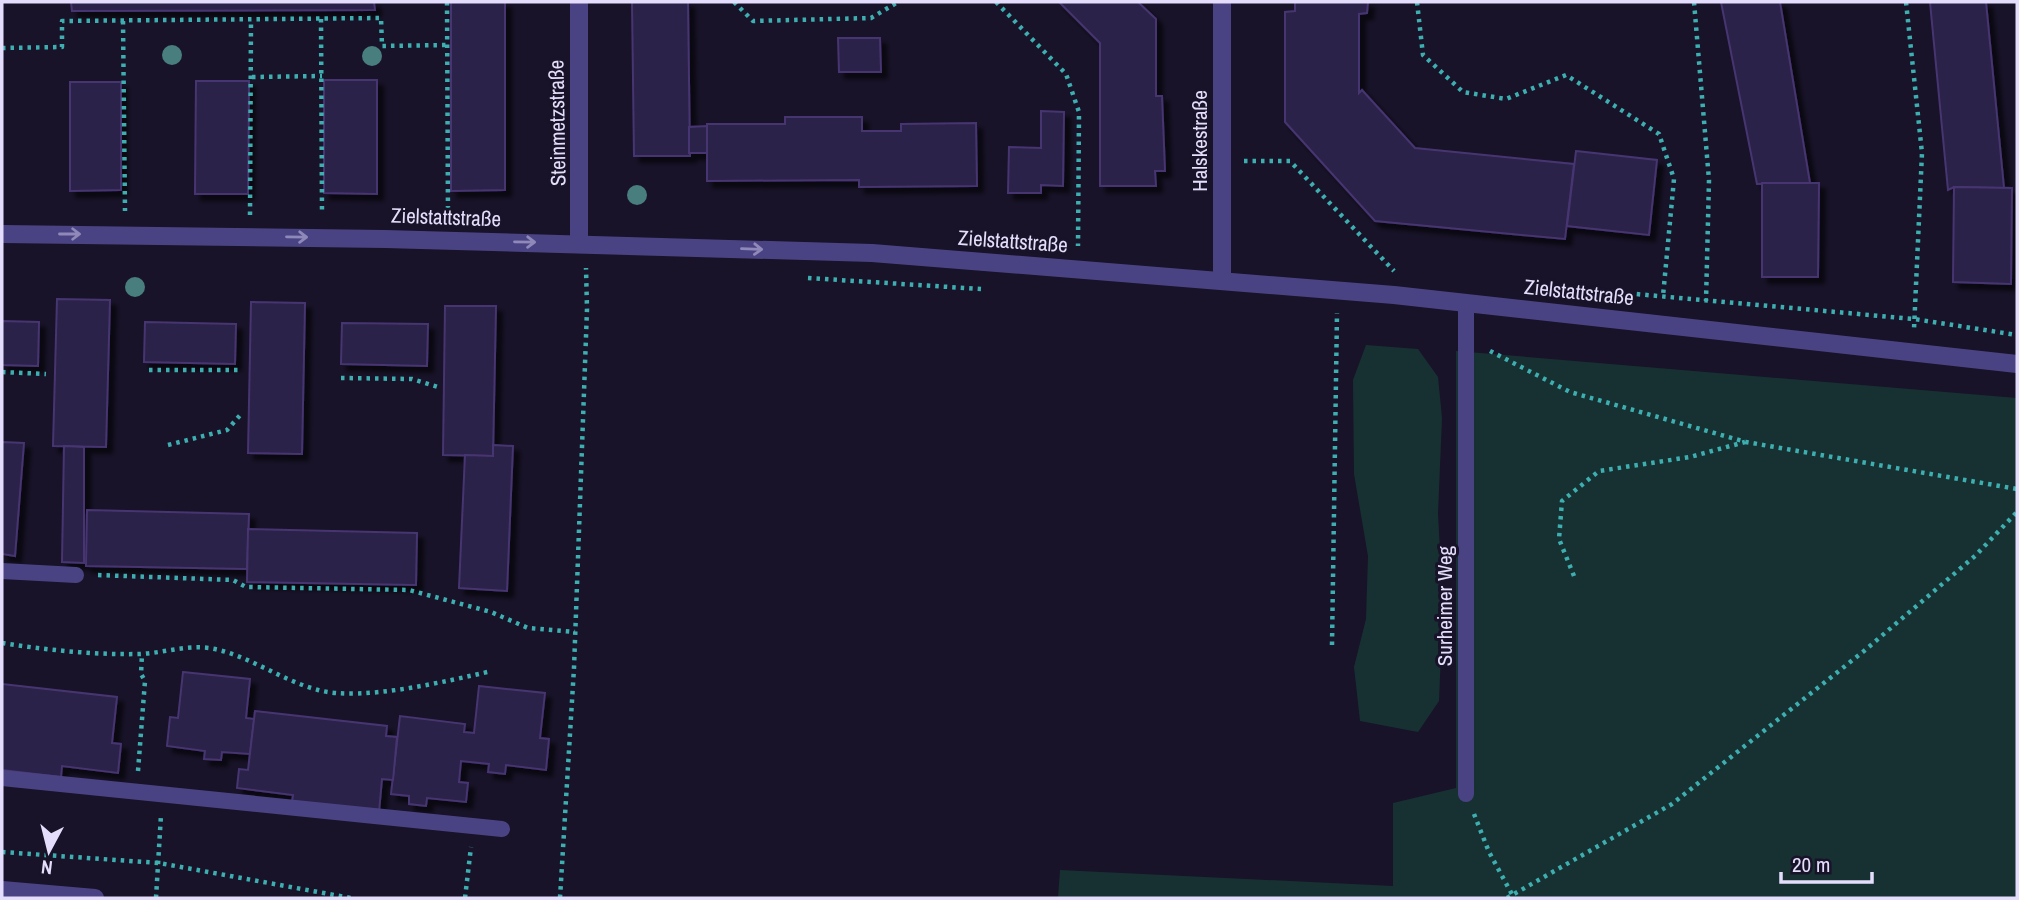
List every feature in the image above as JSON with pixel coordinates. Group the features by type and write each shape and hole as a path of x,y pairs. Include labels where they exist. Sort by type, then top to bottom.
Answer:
{"street":[{"name":"Steinmetzstraße","path":"579,2 579,243"},
{"name":"Halskestraße","path":"1222,2 1222,280"},
{"name":"Zielstattstraße","path":"2,234 579,243 873,253 1394,295 2017,364"},
{"path":"2,890 95,898"}],"lane":[{"name":"Surheimer Weg","path":"1466,303 1463,322 1466,794"},
{"path":"2,570 76,575"},
{"path":"2,778 502,828"}],"path":[{"path":"447,2 448,241"},
{"path":"734,2 753,21 871,18 898,2"},
{"path":"996,2 1066,74 1079,112 1078,246"},
{"path":"1417,2 1423,55 1463,92 1506,99 1566,75 1659,134 1674,180 1663,296"},
{"path":"1694,2 1709,180 1705,329"},
{"path":"1906,2 1922,153 1914,354"},
{"path":"2,48 62,47 62,22 382,18 382,46 447,45"},
{"path":"321,19 322,215"},
{"path":"243,236 251,214 251,20"},
{"path":"123,21 124,211"},
{"path":"252,77 321,76"},
{"path":"1222,160 1290,161 1395,272 1394,295"},
{"path":"560,898 575,632 586,269 579,243"},
{"path":"573,268 600,269"},
{"path":"804,278 991,289"},
{"path":"1332,645 1338,301"},
{"path":"1325,312 1351,314"},
{"path":"1463,322 1493,354 1570,392 1746,442 2017,489"},
{"path":"149,370 241,370"},
{"path":"2,372 46,374"},
{"path":"341,378 412,379 438,387"},
{"path":"168,445 227,430 242,413"},
{"path":"1574,576 1559,539 1562,501 1599,471 1690,457 1746,442"},
{"path":"1466,794 1489,852 1511,897 1672,804 1864,651 1975,556 2017,512"},
{"path":"76,575 233,580 246,587 409,590 491,612 528,628 575,632"},
{"path":"2,643 55,651 142,654 173,649 209,648 253,662 285,679 321,691 368,692 424,687 492,671"},
{"path":"136,793 145,681 141,674 142,654"},
{"path":"465,898 473,826"},
{"path":"156,898 158,842"},
{"path":"2,852 159,863 351,898"}],"green space":[{"path":"1366,345 1418,349 1438,377 1442,418 1438,514 1443,606 1439,701 1418,732 1360,721 1354,667 1366,619 1368,556 1354,474 1353,380"},
{"path":"1456,351 2017,398 2017,898 1058,898 1060,870 1393,886 1393,803 1456,788"}],"building":[{"path":"71,2 374,2 375,10 72,11"},
{"path":"451,2 505,2 505,190 451,191"},
{"path":"632,2 688,2 690,156 634,156"},
{"path":"1059,2 1138,2 1156,19 1156,96 1162,96 1165,171 1155,171 1156,186 1100,186 1100,43"},
{"path":"1295,2 1368,2 1367,13 1359,14 1359,93 1362,90 1415,148 1574,164 1565,239 1375,221 1285,122 1285,12 1295,11"},
{"path":"1721,2 1780,2 1810,183 1757,184"},
{"path":"1930,2 1986,2 2004,188 1954,187 1948,190"},
{"path":"838,38 880,38 881,72 839,72"},
{"path":"324,80 377,80 377,194 324,193"},
{"path":"196,81 249,81 248,194 195,194"},
{"path":"70,82 121,82 121,190 70,191"},
{"path":"1041,111 1064,112 1063,186 1041,185 1041,193 1008,193 1009,147 1041,148"},
{"path":"785,117 862,117 862,131 901,131 901,124 976,123 977,186 859,187 859,180 707,181 707,124 785,124"},
{"path":"707,126 707,153 689,153 689,127"},
{"path":"1576,151 1657,160 1649,235 1567,226"},
{"path":"1762,183 1819,183 1818,277 1762,277"},
{"path":"1954,187 2012,188 2011,284 1953,282"},
{"path":"57,299 110,300 106,447 53,446"},
{"path":"251,302 305,303 302,454 248,453"},
{"path":"445,306 496,306 493,456 443,455"},
{"path":"2,321 39,322 38,366 2,365"},
{"path":"145,322 236,324 235,364 144,362"},
{"path":"342,323 428,324 427,366 341,364"},
{"path":"2,442 24,443 15,556 2,554"},
{"path":"493,445 513,446 507,591 459,588 465,455 493,456"},
{"path":"64,446 84,447 84,563 62,562"},
{"path":"87,510 249,514 247,569 86,566"},
{"path":"248,529 417,533 416,585 247,582"},
{"path":"183,672 250,679 246,718 254,719 250,754 222,752 221,760 204,759 205,751 167,746 170,717 178,718"},
{"path":"2,684 117,697 112,743 121,744 118,773 62,766 61,777 2,770"},
{"path":"479,686 545,693 540,738 549,739 546,770 506,765 505,774 488,772 489,764 461,761 459,782 468,783 466,802 427,798 426,806 409,804 409,796 391,794 400,716 465,724 464,732 474,733"},
{"path":"255,711 387,726 386,736 397,737 393,780 382,779 379,812 292,802 293,795 237,788 239,769 248,770"}]}
